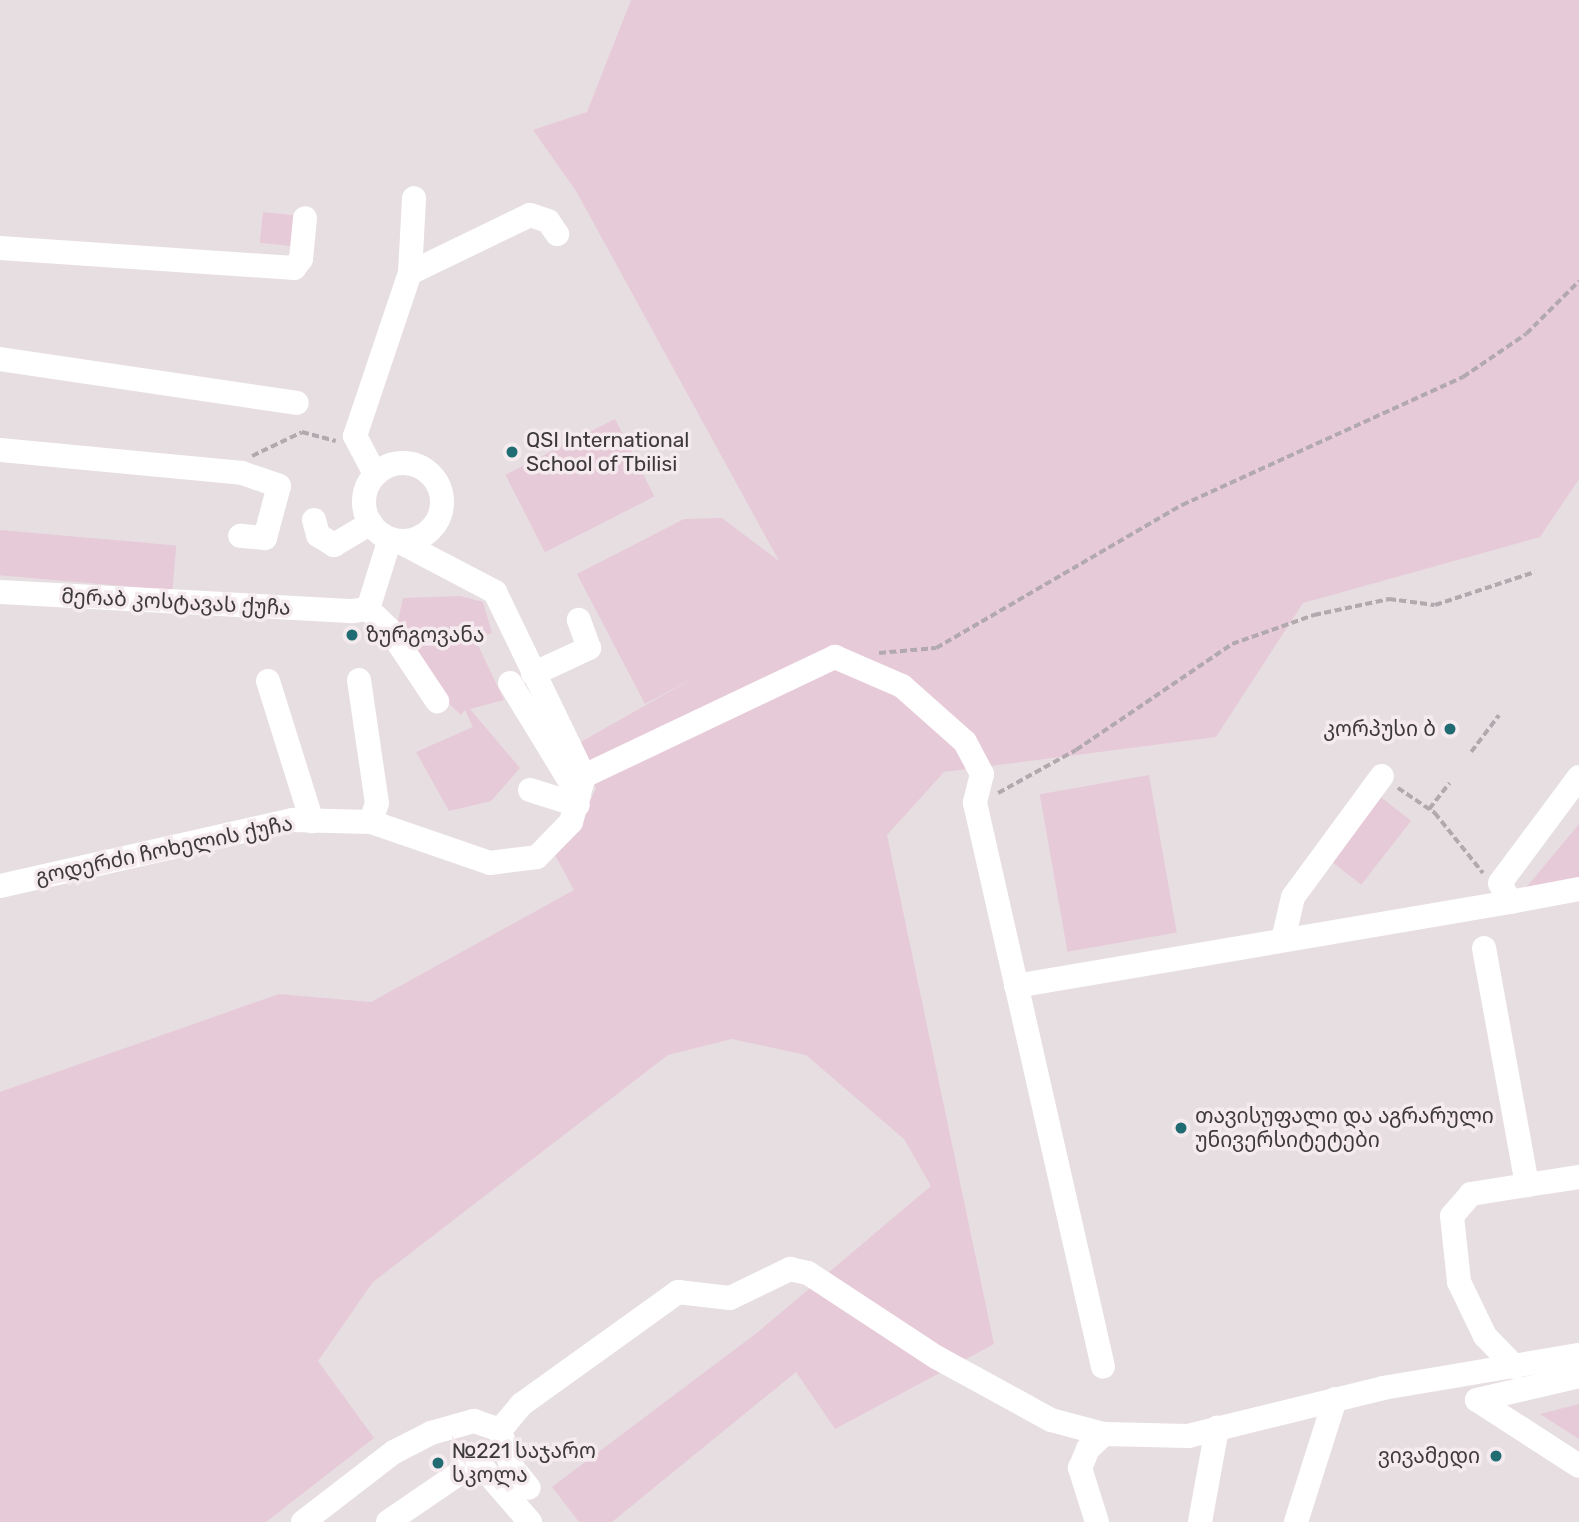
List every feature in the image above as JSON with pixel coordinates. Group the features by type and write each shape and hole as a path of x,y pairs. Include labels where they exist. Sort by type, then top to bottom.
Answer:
{"street":[{"path":"414,198 410,273 355,436 375,474 364,503 386,534 495,592 521,678 581,793"},
{"path":"410,273 530,215 548,221 557,234"},
{"path":"0,247 294,268 301,259 305,218"},
{"path":"0,359 297,403"},
{"path":"0,450 223,471 279,486 265,538 240,536"},
{"path":"375,474 408,464 437,483 442,506 423,536"},
{"path":"314,520 318,535 334,545 386,534 423,536 461,574"},
{"path":"386,534 360,610 389,629 437,701"},
{"name":"მერაბ კოსტავას ქუჩა","path":"0,592 360,610"},
{"path":"521,678 590,648 579,620"},
{"path":"530,790 581,793 835,657 902,686 965,742 982,774 975,803 1103,1367"},
{"path":"359,680 377,803 371,822"},
{"path":"268,681 312,821"},
{"path":"1283,940 1293,897 1382,776"},
{"path":"1510,902 1500,883 1579,778"},
{"name":"გოდერძი ჩოხელის ქუჩა","path":"0,886 312,821 371,822 490,863 537,857 571,822 581,793"},
{"path":"1016,986 1579,889"},
{"path":"1484,948 1527,1185"},
{"path":"1515,1367 1485,1336 1459,1282 1452,1216 1471,1194 1579,1177"},
{"path":"500,1430 522,1404 678,1292 730,1297 790,1269 808,1273 936,1357 1051,1420 1104,1434 1188,1436 1335,1399 1579,1354"},
{"path":"1579,1376 1477,1400 1579,1466"},
{"path":"1296,1522 1335,1399"},
{"path":"303,1522 431,1433 474,1421 500,1430"},
{"path":"1200,1522 1217,1428"},
{"path":"500,1430 511,1466 529,1488"},
{"path":"1097,1522 1080,1468 1104,1434"},
{"path":"388,1522 477,1461 530,1522"}],"path":[{"path":"873,654 936,648 1182,505 1451,383 1526,334 1579,281"},
{"path":"223,471 302,432 342,442 355,436"},
{"path":"975,803 1076,750 1232,644 1314,615 1389,599 1435,604 1535,572"},
{"path":"1471,752 1499,715"},
{"path":"1382,776 1429,809 1510,902"},
{"path":"1429,809 1449,783"}],"shaded area":[{"path":"631,0 1579,0 1579,479 1540,537 1303,603 1216,737 944,772 887,835 994,1344 835,1429 796,1372 612,1522 579,1522 552,1487 758,1332 931,1186 904,1139 806,1055 732,1039 668,1055 373,1282 318,1361 374,1438 266,1522 0,1522 0,1092 279,994 371,1002 574,890 551,848 580,823 596,788 579,743 697,676 645,704 577,574 684,519 722,518 779,561 576,191 533,130 587,112"},
{"path":"263,212 294,215 291,246 260,243"},
{"path":"615,419 654,497 545,552 505,475"},
{"path":"0,530 176,545 172,590 0,575"},
{"path":"460,596 483,602 492,633 475,639 504,700 470,709 520,768 491,801 449,811 416,752 473,727 465,710 461,715 432,688 397,625 403,598"},
{"path":"1149,775 1177,933 1067,952 1040,794"},
{"path":"1378,795 1411,821 1361,885 1328,859"},
{"path":"1579,824 1579,884 1519,896"},
{"path":"1579,1404 1579,1439 1540,1414"}],"place":[{"name":"QSI International School of Tbilisi","path":"512,452"},
{"name":"ზურგოვანა","path":"352,635"},
{"name":"კორპუსი ბ","path":"1450,729"},
{"name":"თავისუფალი და აგრარული უნივერსიტეტები","path":"1181,1128"},
{"name":"ვივამედი","path":"1496,1456"},
{"name":"№221 საჯარო სკოლა","path":"438,1463"}]}
